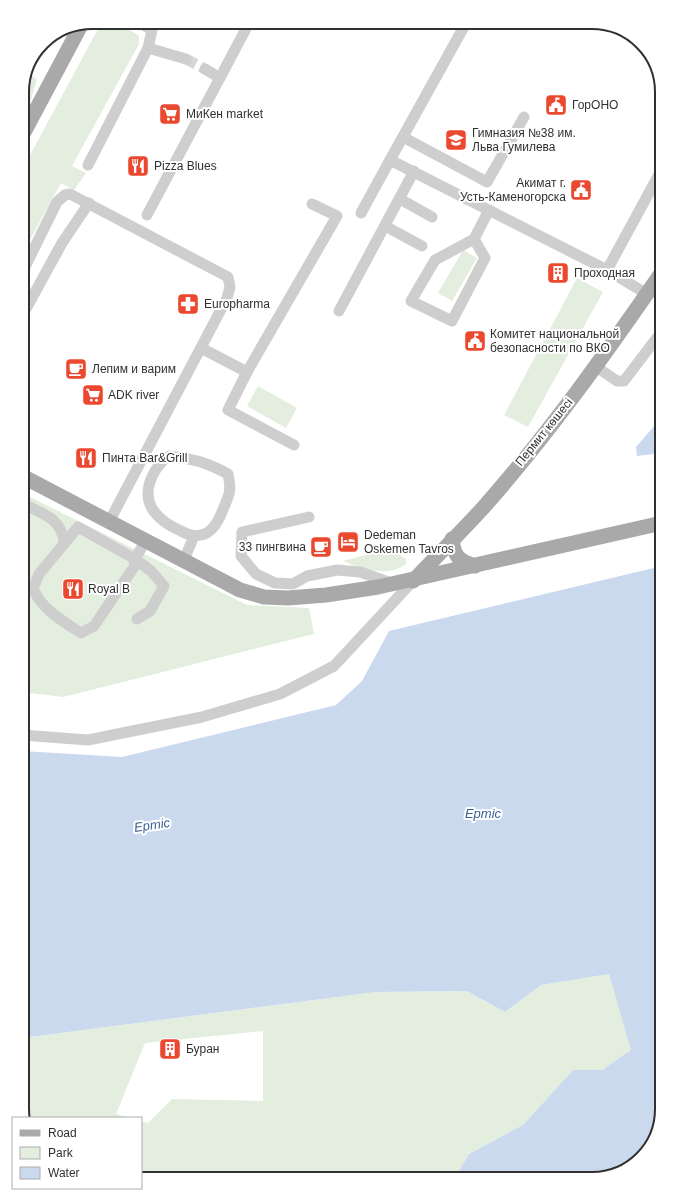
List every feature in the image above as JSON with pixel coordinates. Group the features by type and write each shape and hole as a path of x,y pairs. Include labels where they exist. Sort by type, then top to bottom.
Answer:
{"main road":[{"path":"29,123 78,30"},
{"name":"Пермит көшесі","path":"413,581 482,508 551,424 596,366 655,282"},
{"path":"29,483 79,506 240,590 264,597 288,598 326,595 413,581 655,525"},
{"path":"452,539 454,553 462,562 475,566"}],"street":[{"path":"88,165 148,48 150,29"},
{"path":"147,215 246,29"},
{"path":"361,213 463,29"},
{"path":"148,48 186,59"},
{"path":"205,69 220,78"},
{"path":"403,137 487,182 524,117"},
{"path":"390,160 607,270 647,294"},
{"path":"339,312 414,172"},
{"path":"607,270 655,182"},
{"path":"29,259 57,202 65,194 70,194 228,277 230,287 227,298 108,522"},
{"path":"400,199 432,217"},
{"path":"29,303 62,243 89,203"},
{"path":"294,445 228,410 337,216 312,204"},
{"path":"474,239 485,258 452,321 411,301 435,260 474,239 489,210"},
{"path":"385,226 422,246"},
{"path":"596,366 617,381 624,381 655,340"},
{"path":"201,348 248,372"},
{"path":"170,456 190,458 213,466 228,474 231,489 218,522 208,532 194,536 169,525 156,515 151,507 148,493 149,482 163,460 170,456"},
{"path":"79,506 80,517 78,527 64,541 39,574 34,589 39,602 56,617 80,633 94,626 134,567 135,559 146,540"},
{"path":"29,507 58,523 62,531 64,541"},
{"path":"309,517 242,532 240,556 256,574 275,583 293,584 307,576 337,570 360,572 395,584"},
{"path":"78,527 135,559 151,571 164,586 150,611 137,619"},
{"path":"184,560 194,536"},
{"path":"29,736 88,740 202,717 280,694 334,666 413,581"}],"green space":[{"path":"98,29 128,29 139,36 139,44 72,166 86,173 74,190 61,183 29,241 29,157"},
{"path":"31,76 37,79 29,105"},
{"path":"463,250 477,258 452,301 438,293"},
{"path":"577,278 603,292 528,427 504,415"},
{"path":"258,386 297,408 286,428 247,406"},
{"path":"29,496 247,605 309,608 314,634 63,697 29,693"},
{"path":"393,550 406,559 406,564 391,571 374,571 343,561 380,551"},
{"path":"609,974 632,1050 602,1070 573,1070 523,1125 469,1154 458,1172 142,1172 142,1121 148,1123 172,1099 263,1101 263,1031 145,1043 116,1114 126,1117 30,1117 29,1037 376,992 467,991 505,1012 541,985"}],"water":[{"path":"655,425 655,454 637,456 636,447"},
{"name":"Ертіс","path":"655,568 655,1109 653,1126 644,1144 634,1156 613,1169 592,1172 458,1172 469,1154 523,1125 573,1070 602,1070 631,1050 609,974 541,985 505,1012 467,991 376,992 29,1037 29,751 122,757 336,705 362,681 389,631"}],"tunnel":[{"path":"186,59 205,69"}],"place":[{"name":"ГорОНО","path":"556,105"},
{"name":"МиКен market","path":"170,114"},
{"name":"Гимназия №38 им. Льва Гумилева","path":"456,140"},
{"name":"Pizza Blues","path":"138,166"},
{"name":"Акимат г. Усть-Каменогорска","path":"581,190"},
{"name":"Проходная","path":"558,273"},
{"name":"Europharma","path":"188,304"},
{"name":"Комитет национальной безопасности по ВКО","path":"475,341"},
{"name":"Лепим и варим","path":"76,369"},
{"name":"ADK river","path":"93,395"},
{"name":"Пинта Bar&Grill","path":"86,458"},
{"name":"Dedeman Oskemen Tavros","path":"348,542"},
{"name":"33 пингвина","path":"321,547"},
{"name":"Royal B","path":"73,589"},
{"name":"Буран","path":"170,1049"}]}
